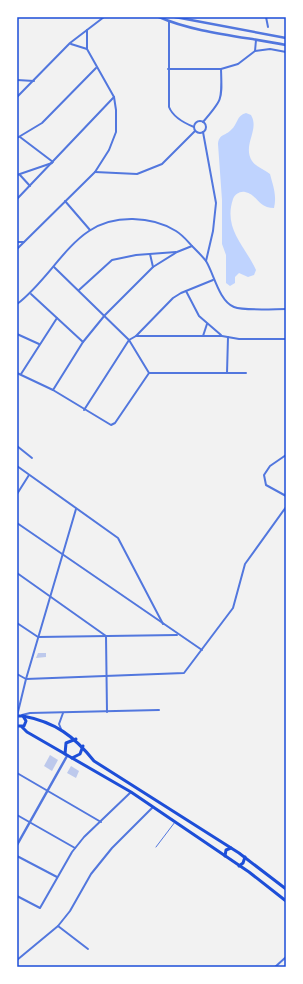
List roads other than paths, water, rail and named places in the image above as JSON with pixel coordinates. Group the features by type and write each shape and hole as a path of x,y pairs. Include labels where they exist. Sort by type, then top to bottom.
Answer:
{"main road":[{"path":"19,716 26,722 22,727"},
{"path":"19,716 61,729 76,739 94,761 245,857 286,889"},
{"path":"17,726 22,727 27,732 131,792 225,856 286,901"},
{"path":"66,755 66,743 76,739"},
{"path":"72,758 80,754 82,746"},
{"path":"225,856 226,850 232,849"},
{"path":"239,866 243,863 245,857"}],"street":[{"path":"17,97 70,44 104,17"},
{"path":"159,17 169,21 286,45"},
{"path":"175,17 286,38"},
{"path":"266,17 268,26"},
{"path":"169,21 169,107 171,112 185,123 194,127"},
{"path":"17,249 95,172 109,150 116,132 116,110 114,97 96,68 87,49 87,30"},
{"path":"255,51 256,39"},
{"path":"70,44 87,49"},
{"path":"168,69 221,69 238,64 255,51 270,49 286,52"},
{"path":"54,162 19,137 42,123 96,68"},
{"path":"195,131 194,127 197,122 203,122 219,103 222,96 221,69"},
{"path":"17,80 34,81"},
{"path":"17,199 54,162 114,97"},
{"path":"203,122 205,127 203,132 216,203 213,231 206,261"},
{"path":"95,172 137,174 162,164 195,131"},
{"path":"195,131 198,133 203,132"},
{"path":"30,186 18,175 54,162"},
{"path":"65,201 90,230"},
{"path":"17,304 31,294 79,239 90,230 101,225 121,220 148,220 177,232 192,246 206,261 213,280 228,303 235,308 286,309"},
{"path":"17,242 24,242"},
{"path":"53,390 83,342 105,315 153,267 177,252 192,246"},
{"path":"78,290 112,260 120,257 177,252"},
{"path":"150,254 153,267"},
{"path":"54,267 129,340 149,373"},
{"path":"84,410 129,340 136,336 173,298 213,280"},
{"path":"186,291 199,316 222,336"},
{"path":"31,294 83,342"},
{"path":"21,374 57,318"},
{"path":"203,337 207,324"},
{"path":"17,334 39,344"},
{"path":"136,336 222,336 286,339"},
{"path":"227,373 228,337"},
{"path":"17,373 53,390 111,425 115,423 149,373"},
{"path":"149,373 246,373"},
{"path":"17,446 32,458"},
{"path":"286,455 270,466 264,475 266,485 286,496"},
{"path":"17,466 118,538 164,625"},
{"path":"17,494 29,475"},
{"path":"17,674 26,679 184,673 233,608 246,564 286,507"},
{"path":"76,509 26,679 19,716 30,713 159,710"},
{"path":"17,523 178,635 202,650"},
{"path":"17,573 106,636"},
{"path":"17,623 38,637 178,635"},
{"path":"106,636 107,712"},
{"path":"61,729 59,724 63,713"},
{"path":"17,845 48,792 66,755"},
{"path":"17,773 101,822"},
{"path":"17,896 40,908 75,848 131,792"},
{"path":"17,960 58,926 70,911 92,874 112,848 154,807"},
{"path":"17,814 75,848"},
{"path":"17,856 57,877"},
{"path":"58,926 88,949"},
{"path":"275,967 286,957"}],"lane":[{"path":"156,847 175,822"}],"water":[{"path":"246,113 251,115 254,126 249,155 254,163 270,174 275,203 274,208 264,206 252,195 245,192 240,192 234,197 231,210 233,228 256,270 254,275 248,277 239,273 235,277 235,283 230,286 226,283 226,255 222,244 222,200 218,144 220,138 233,128 240,116"}]}
